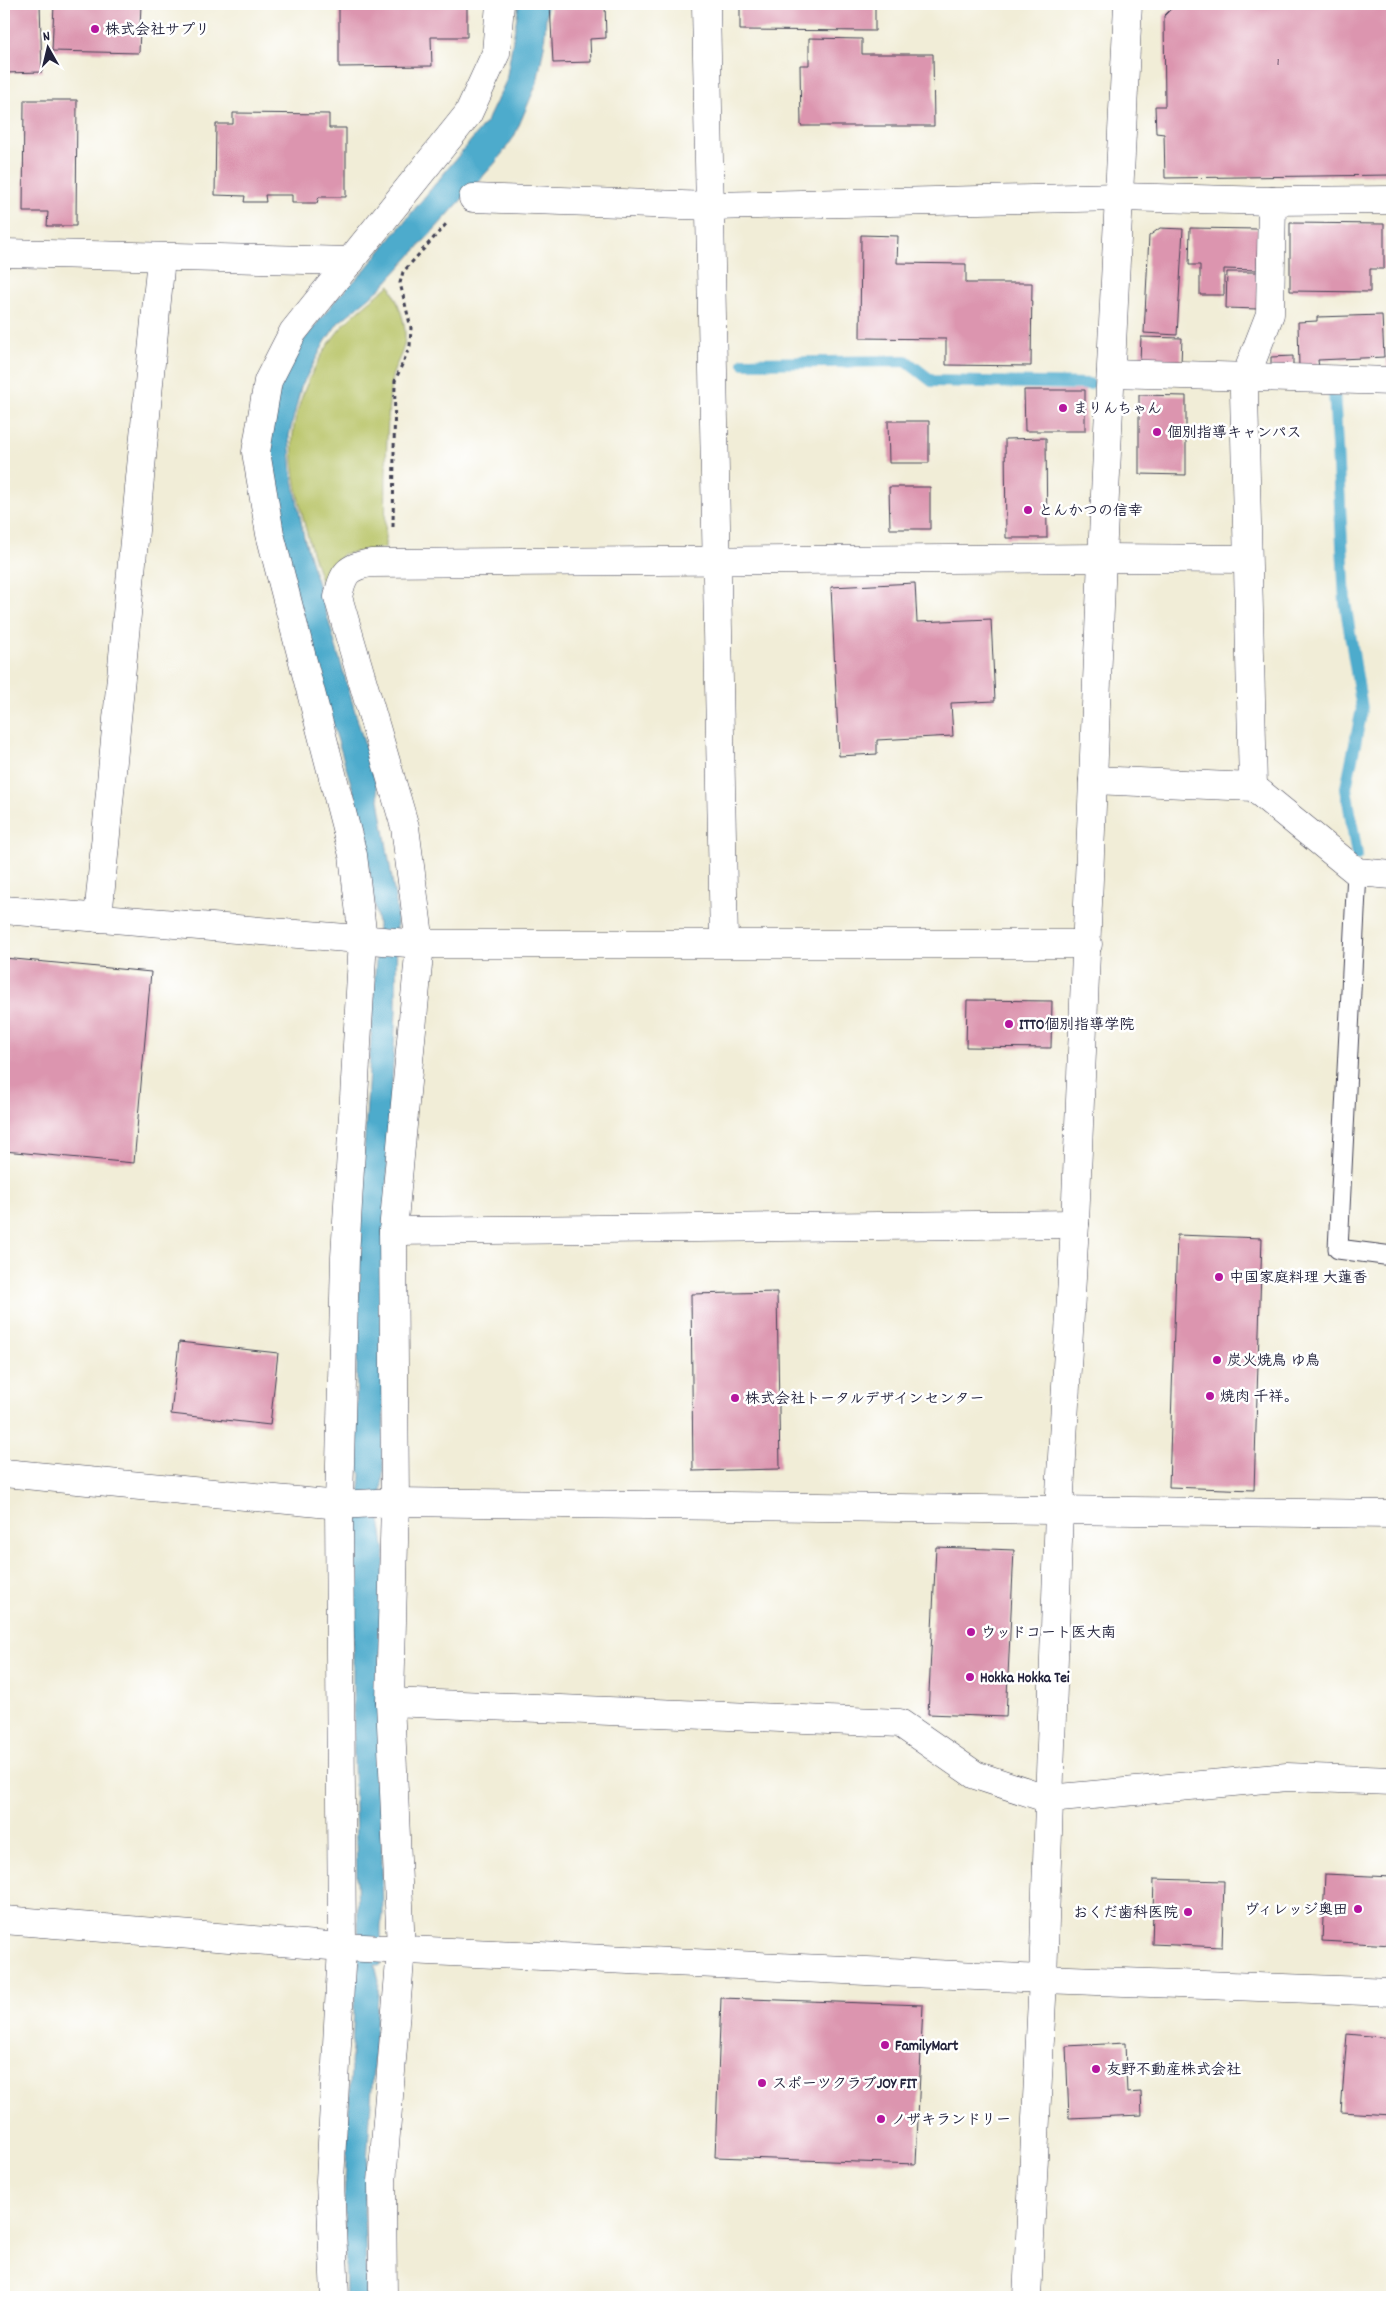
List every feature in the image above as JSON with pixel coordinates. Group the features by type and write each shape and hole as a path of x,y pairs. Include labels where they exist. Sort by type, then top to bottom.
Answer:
{"street":[{"path":"334,2297 330,2181 342,1947 339,1505 345,1257 363,939 354,855 270,534 256,452 268,381 284,348 293,332 468,114 496,53 500,4"},
{"path":"706,4 724,943"},
{"path":"1027,2297 1043,1979 1059,1511 1088,944 1102,558 1128,4"},
{"path":"473,198 711,206 1119,198 1272,201 1392,200"},
{"path":"1253,787 1244,392 1246,376 1270,314 1272,201"},
{"path":"4,253 351,261"},
{"path":"98,918 161,258"},
{"path":"1111,373 1392,381"},
{"path":"383,2297 382,2182 401,1949 390,1702 395,1502 393,1230 420,944 405,827 338,597 342,579 354,566 393,562 1102,558 1247,559"},
{"path":"1093,780 1253,787 1357,872 1392,876"},
{"path":"4,910 420,944 1088,944"},
{"path":"393,1230 1075,1224"},
{"path":"4,1473 339,1505 395,1502 1392,1514"},
{"path":"390,1702 900,1723 975,1774 1049,1799 1287,1777 1392,1781"},
{"path":"4,1920 342,1947 1043,1979 1392,1992"}],"lane":[{"path":"1357,872 1338,1249 1392,1256"}],"path":[{"path":"393,562 395,381 410,346 411,328 400,283 403,272 473,198"}],"green space":[{"path":"390,285 403,320 405,339 392,376 389,403 385,548 343,554 331,568 324,590 306,531 296,486 292,444 294,426 306,387 318,361 333,338 346,322"}],"water":[{"path":"519,4 547,4 544,46 537,83 514,137 496,162 381,288 338,323 325,342 301,387 289,436 292,474 304,537 377,787 397,909 396,1011 388,1154 383,1475 380,1519 385,1552 379,1688 383,1916 381,1925 381,1965 375,1965 379,1981 364,2208 367,2297 346,2297 344,2201 355,1989 359,1964 353,1657 356,1535 361,1474 358,1470 356,1408 360,1214 378,925 360,813 304,630 268,458 276,393 290,357 338,297 362,273 487,121 506,81"}],"building":[{"path":"4,4 40,4 42,72 4,73"},
{"path":"54,4 141,4 139,53 52,51"},
{"path":"339,4 467,4 467,37 431,37 432,66 339,67"},
{"path":"550,4 605,4 606,38 590,39 591,62 553,63"},
{"path":"740,4 875,4 875,31 740,30"},
{"path":"1176,4 1392,4 1392,175 1165,178 1164,134 1156,133 1155,106 1165,106 1164,16"},
{"path":"809,38 862,39 862,54 933,54 934,126 801,126 800,65 809,65"},
{"path":"24,100 77,100 76,226 47,226 48,212 23,212"},
{"path":"233,113 329,114 329,128 346,128 346,197 319,197 317,203 292,203 292,195 265,195 266,202 244,202 245,196 215,195 216,124 233,124"},
{"path":"1290,223 1384,224 1384,269 1370,269 1370,292 1290,291"},
{"path":"1160,228 1183,229 1177,335 1144,333 1149,236"},
{"path":"1190,228 1258,229 1257,270 1224,269 1224,295 1200,295 1200,265 1189,265"},
{"path":"861,235 898,236 897,263 966,264 966,283 1032,283 1031,366 946,365 946,339 860,338"},
{"path":"1227,272 1258,272 1258,309 1226,308"},
{"path":"1382,315 1384,357 1318,360 1319,368 1299,369 1298,322 1317,321 1317,317"},
{"path":"1141,337 1182,338 1181,364 1140,362"},
{"path":"1392,355 1392,369 1387,369 1386,356"},
{"path":"1293,356 1293,369 1271,370 1271,357"},
{"path":"1024,390 1085,390 1085,431 1025,431"},
{"path":"1139,395 1186,396 1186,475 1139,474"},
{"path":"888,421 929,421 929,463 889,463"},
{"path":"1046,438 1047,538 1006,538 1005,439"},
{"path":"889,487 930,487 930,529 890,529"},
{"path":"915,583 917,622 991,619 995,701 951,703 953,736 877,740 877,754 839,756 831,587"},
{"path":"4,958 151,972 134,1163 4,1151"},
{"path":"967,1000 1052,1001 1051,1048 966,1047"},
{"path":"1177,1235 1262,1238 1254,1490 1169,1487"},
{"path":"777,1292 780,1469 693,1471 691,1294"},
{"path":"179,1342 278,1353 270,1425 171,1414"},
{"name":"ウッドコート医大南","path":"936,1547 1014,1550 1006,1717 928,1714"},
{"name":"ヴィレッジ奥田","path":"1325,1874 1392,1877 1392,1945 1322,1941"},
{"name":"おくだ歯科医院","path":"1154,1879 1224,1881 1222,1947 1152,1944"},
{"path":"721,1998 923,2005 916,2164 715,2157"},
{"path":"1347,2034 1392,2038 1392,2115 1341,2112"},
{"name":"友野不動産株式会社","path":"1125,2043 1127,2093 1141,2092 1142,2115 1069,2118 1066,2046"}],"waterway":[{"path":"744,363 906,361 932,381 1089,384"},
{"path":"1334,389 1345,602 1362,709 1346,788 1357,855"}],"place":[{"name":"株式会社サプリ","path":"95,29"},
{"name":"まりんちゃん","path":"1063,408"},
{"name":"個別指導キャンパス","path":"1157,432"},
{"name":"とんかつの信幸","path":"1028,510"},
{"name":"ITTO個別指導学院","path":"1009,1024"},
{"name":"中国家庭料理 大蓮香","path":"1219,1277"},
{"name":"炭火焼鳥 ゆ鳥","path":"1217,1360"},
{"name":"焼肉 千祥。","path":"1210,1396"},
{"name":"株式会社トータルデザインセンター","path":"735,1398"},
{"name":"ウッドコート医大南","path":"971,1632"},
{"name":"Hokka Hokka Tei","path":"970,1677"},
{"name":"ヴィレッジ奥田","path":"1358,1909"},
{"name":"おくだ歯科医院","path":"1188,1912"},
{"name":"FamilyMart","path":"885,2045"},
{"name":"友野不動産株式会社","path":"1096,2069"},
{"name":"スポーツクラブJOY FIT","path":"762,2083"},
{"name":"ノザキランドリー","path":"881,2119"}]}
